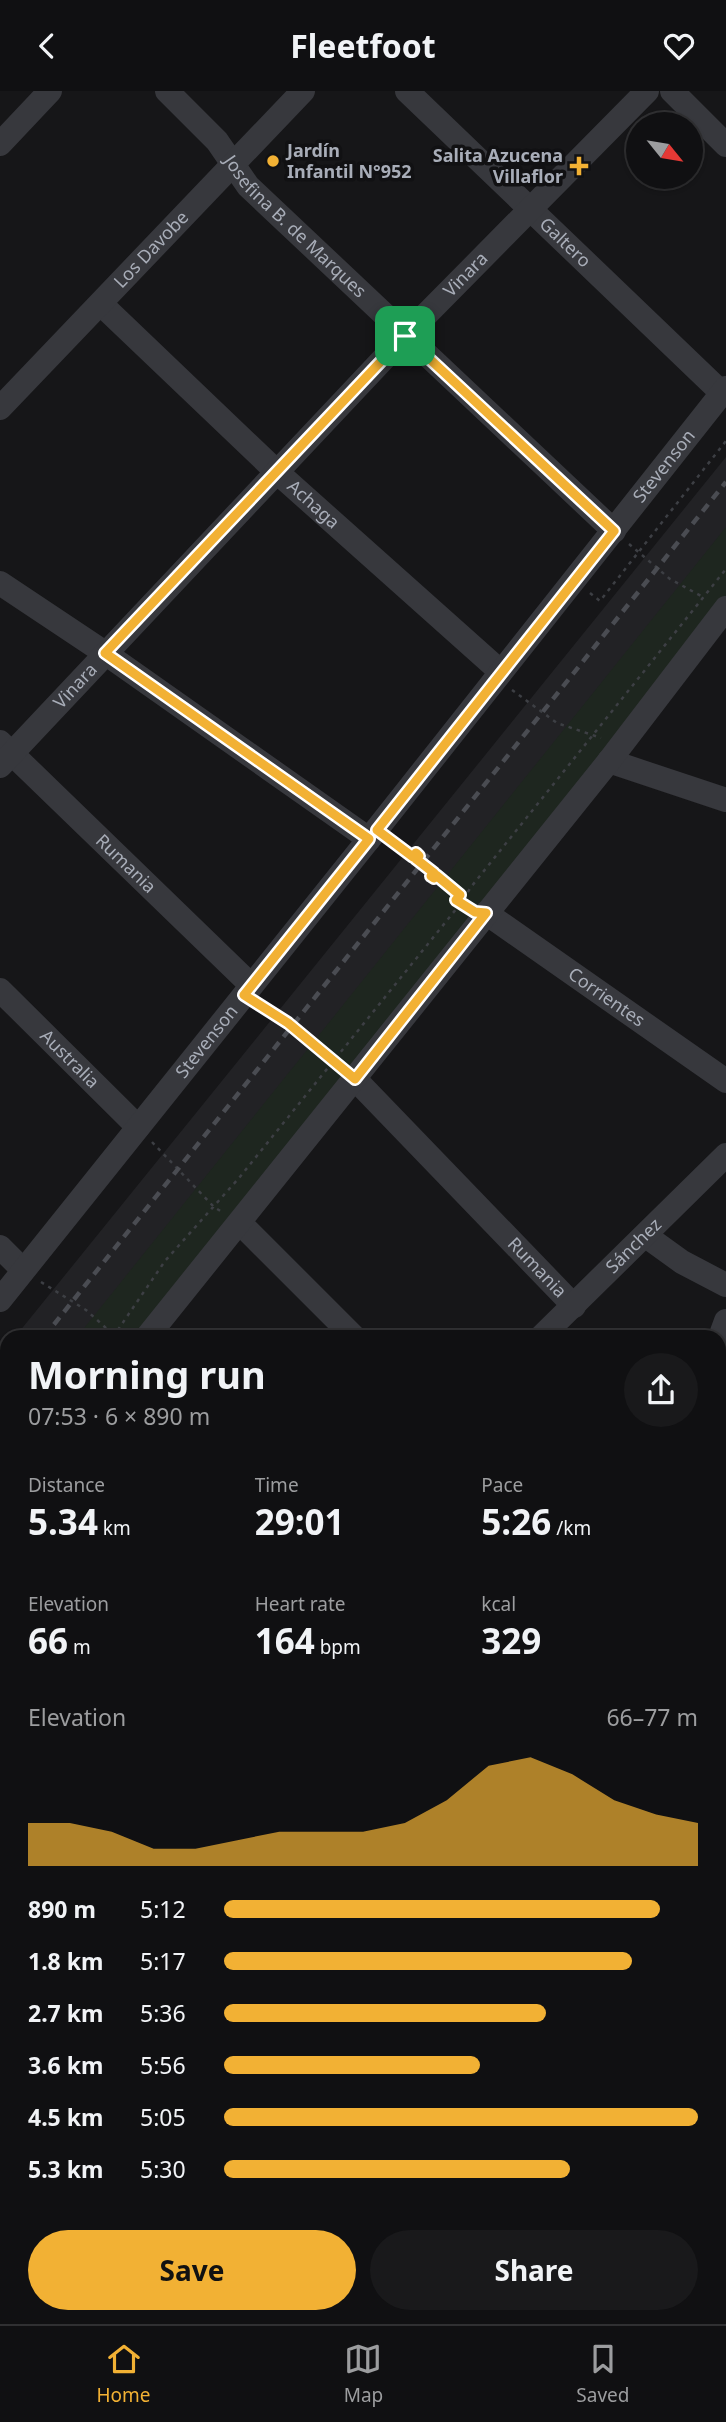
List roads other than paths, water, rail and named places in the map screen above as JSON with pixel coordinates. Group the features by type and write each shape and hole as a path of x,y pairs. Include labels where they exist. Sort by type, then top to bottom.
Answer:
{"street":[{"path":"0,144 50,91"},
{"name":"Josefina B. de Marques","path":"167,91 217,141 248,186 614,531"},
{"name":"Los Davobe","path":"0,408 303,91"},
{"name":"Galtero","path":"407,91 724,391"},
{"name":"Vinara","path":"4,754 278,473 405,336 648,91"},
{"path":"672,91 726,145"},
{"name":"Achaga","path":"101,304 278,473 498,675"},
{"name":"Stevenson","path":"0,1300 724,391"},
{"path":"0,583 373,835"},
{"path":"153,1330 615,753 726,609"},
{"path":"615,753 726,800"},
{"name":"Rumania","path":"4,754 248,990"},
{"name":"Corrientes","path":"486,913 726,1081"},
{"name":"Australia","path":"0,990 138,1127"},
{"name":"Rumania","path":"355,1079 574,1306"},
{"name":"Sánchez","path":"548,1330 726,1155"},
{"path":"240,1223 347,1330"},
{"path":"646,1236 682,1262 726,1285"},
{"path":"0,1247 23,1270"}],"railway":[{"path":"50,1330 726,482"}],"place":[{"name":"Jardín Infantil N°952","path":"273,161"},
{"name":"Salita Azucena Villaflor","path":"579,166"}]}
